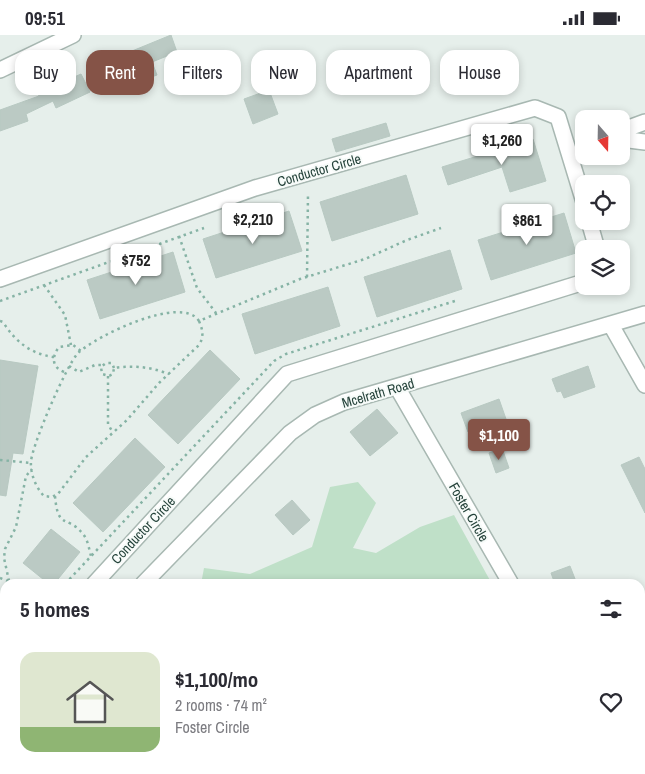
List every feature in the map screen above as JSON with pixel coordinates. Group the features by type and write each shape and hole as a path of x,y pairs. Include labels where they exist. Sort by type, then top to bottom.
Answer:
{"street":[{"path":"0,70 74,35"},
{"name":"Conductor Circle","path":"0,279 255,188 535,108 558,117 575,149"},
{"path":"630,128 645,122"},
{"path":"630,140 645,142"},
{"name":"Conductor Circle","path":"99,579 287,374 575,285"},
{"name":"Mcelrath Road","path":"148,579 290,433 316,415 344,402 645,315"},
{"path":"611,325 645,385"},
{"name":"Foster Circle","path":"397,387 508,579"}],"path":[{"path":"307,277 308,193"},
{"path":"0,301 204,228"},
{"path":"199,321 307,277 365,259 407,240 441,229"},
{"path":"179,236 197,288 216,313"},
{"path":"44,285 65,315 71,345"},
{"path":"55,496 44,496 36,487 31,463 65,372 81,351 125,327 164,313 184,311 199,321 203,331 202,341 75,470 55,496 57,513 60,519 83,534 91,556"},
{"path":"0,321 3,322 17,342 37,354 54,357"},
{"path":"65,372 58,369 54,357 59,347 71,345 81,351"},
{"path":"69,366 79,372 109,362 114,368 113,374 108,376 102,374 102,365"},
{"path":"114,368 154,368 169,374"},
{"path":"108,376 108,424 113,433"},
{"path":"0,460 31,463"},
{"path":"9,579 4,558 16,527 26,476 32,469"}],"green space":[{"path":"358,482 376,503 353,548 376,553 420,527 454,515 489,579 202,579 204,568 250,574 312,547 330,487"}],"building":[{"path":"171,35 176,50 164,50 164,57 154,61 154,50 134,50"},
{"path":"81,74 86,84 86,94 56,108 53,101 26,114 28,121 0,131 0,110 39,95 76,95 76,76"},
{"path":"255,95 271,95 278,114 253,124 244,99"},
{"path":"386,123 390,136 336,152 332,139"},
{"path":"533,139 546,181 510,192 502,167 448,185 442,167"},
{"path":"406,175 418,214 332,241 320,202"},
{"path":"289,211 302,251 216,278 203,239"},
{"path":"564,213 575,253 491,280 478,240"},
{"path":"450,250 462,289 377,317 364,277"},
{"path":"173,252 185,292 100,319 87,280"},
{"path":"328,287 340,326 255,354 242,314"},
{"path":"210,350 240,379 178,444 148,415"},
{"path":"0,360 38,366 23,454 13,453 6,496 0,495"},
{"path":"588,366 595,387 564,398 561,391 557,392 552,379"},
{"path":"499,399 506,419 468,432 461,413"},
{"path":"377,409 398,433 370,456 350,432"},
{"path":"135,438 165,467 103,532 73,503"},
{"path":"502,448 509,468 496,473 489,453"},
{"path":"639,457 645,469 645,513 621,465"},
{"path":"292,500 310,520 293,535 275,515"},
{"path":"51,529 80,552 58,579 43,579 23,563"},
{"path":"570,566 575,579 553,579 551,573"}]}
